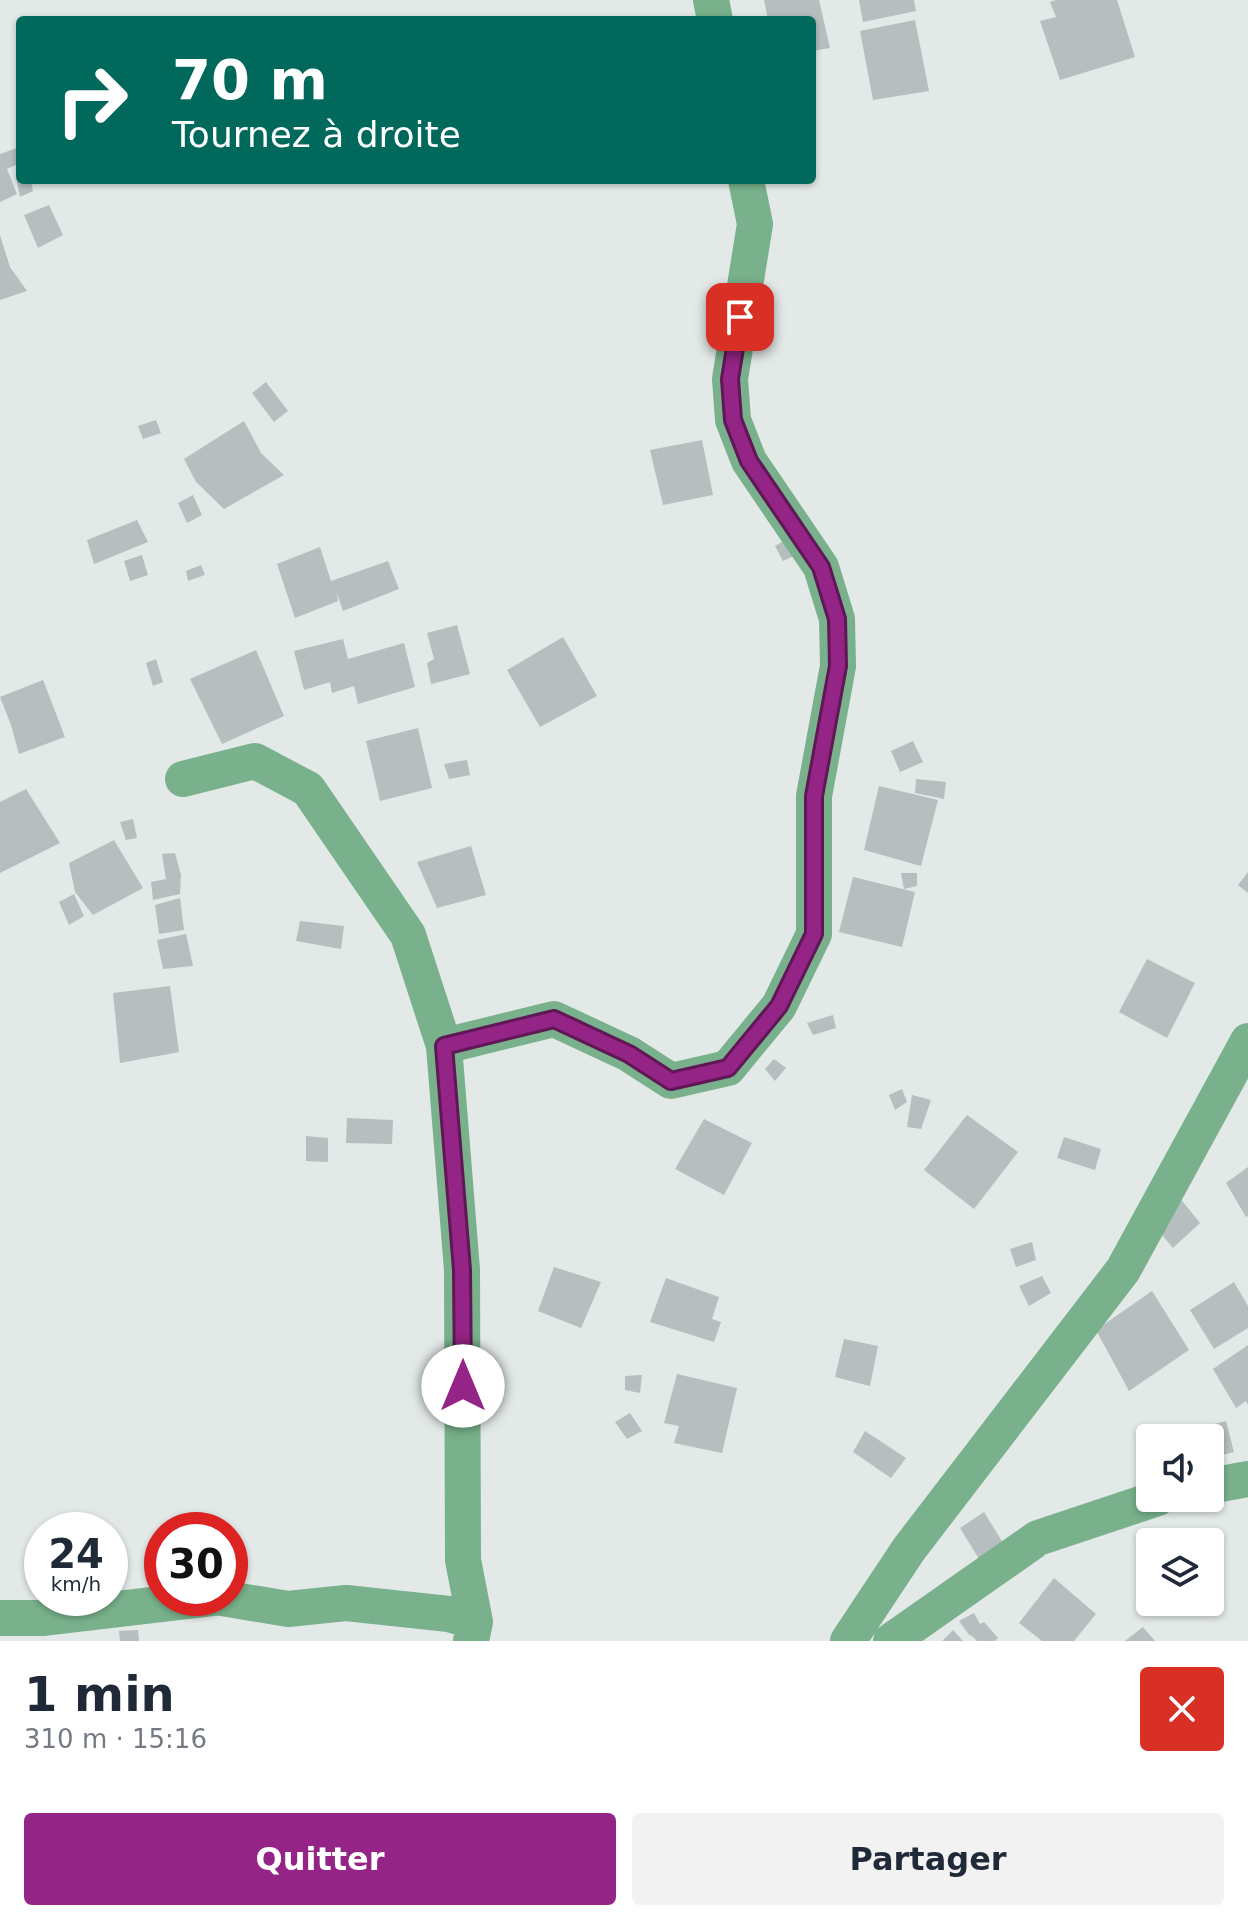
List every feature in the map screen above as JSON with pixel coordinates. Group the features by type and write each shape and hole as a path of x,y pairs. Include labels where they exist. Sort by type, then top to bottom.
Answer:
{"street":[{"path":"444,1046 554,1019 629,1054 671,1081 728,1068 779,1006 814,934 814,796 838,666 837,619 821,567 749,461 733,420 730,379 755,224 747,184"},
{"path":"183,779 255,761 308,789 408,935 444,1046 462,1270 463,1560 473,1632"},
{"path":"848,1641 909,1549 1123,1270 1248,1041"},
{"path":"1224,1483 1248,1479"},
{"path":"891,1641 1038,1538 1136,1505"},
{"path":"248,1602 288,1609 346,1603 449,1614 473,1632"},
{"path":"0,1618 42,1618 144,1606"}],"building":[{"path":"764,0 819,0 830,48 816,50 816,16 767,16"},
{"path":"859,0 914,0 916,11 863,22"},
{"path":"1117,0 1135,57 1060,80 1040,21 1056,17 1050,2"},
{"path":"915,20 929,91 873,100 860,31"},
{"path":"16,148 16,165 7,169 17,194 0,202 0,154"},
{"path":"17,184 32,184 33,191 20,197"},
{"path":"49,205 63,235 38,248 24,215"},
{"path":"0,235 10,267 27,291 0,300"},
{"path":"266,382 288,411 274,422 252,393"},
{"path":"156,420 161,433 143,439 138,426"},
{"path":"244,421 261,453 284,475 224,509 196,482 184,459"},
{"path":"702,440 713,495 663,505 650,450"},
{"path":"193,495 202,515 187,523 178,503"},
{"path":"137,520 148,542 94,564 87,540"},
{"path":"794,535 803,552 783,561 775,546"},
{"path":"320,547 331,581 388,561 399,589 343,611 337,593 338,601 295,618 277,564"},
{"path":"142,555 148,575 130,581 124,561"},
{"path":"201,565 205,575 188,581 186,571"},
{"path":"457,625 470,674 431,684 427,663 434,659 427,633"},
{"path":"563,637 597,696 540,727 507,670"},
{"path":"343,639 348,659 404,643 415,687 358,704 354,686 332,693 330,682 304,690 294,651"},
{"path":"256,650 284,716 222,744 190,679"},
{"path":"156,659 163,682 153,686 146,663"},
{"path":"43,680 65,737 19,754 0,697"},
{"path":"418,728 432,788 380,801 366,741"},
{"path":"913,741 923,762 900,772 891,751"},
{"path":"467,760 470,775 449,779 444,764"},
{"path":"916,779 946,782 944,799 915,793"},
{"path":"879,786 938,800 921,866 864,850"},
{"path":"26,789 60,843 0,873 0,802"},
{"path":"133,819 137,838 126,840 120,822"},
{"path":"114,840 143,888 93,915 75,892 69,863"},
{"path":"471,846 486,895 437,908 417,862"},
{"path":"175,853 181,875 180,894 153,900 151,882 166,879 162,854"},
{"path":"1248,872 1248,893 1238,885"},
{"path":"901,873 917,873 917,886 904,889"},
{"path":"853,877 915,892 902,947 839,932"},
{"path":"74,894 84,916 69,925 59,902"},
{"path":"180,898 184,930 159,934 155,905"},
{"path":"300,921 344,926 341,949 296,941"},
{"path":"186,934 193,966 163,969 157,940"},
{"path":"1147,959 1195,983 1167,1038 1119,1012"},
{"path":"170,986 179,1052 120,1063 113,993"},
{"path":"833,1015 836,1028 813,1035 807,1023"},
{"path":"774,1059 786,1068 775,1081 765,1069"},
{"path":"902,1089 907,1102 895,1110 889,1095"},
{"path":"912,1095 931,1100 921,1129 907,1127"},
{"path":"967,1115 1018,1152 974,1209 924,1170"},
{"path":"347,1118 393,1120 392,1144 346,1143"},
{"path":"704,1119 752,1143 724,1195 675,1169"},
{"path":"306,1136 328,1138 328,1162 306,1161"},
{"path":"1064,1137 1101,1149 1095,1170 1057,1158"},
{"path":"1248,1167 1248,1216 1246,1217 1226,1183"},
{"path":"1179,1197 1200,1223 1173,1248 1151,1222"},
{"path":"1032,1242 1036,1260 1016,1267 1010,1249"},
{"path":"554,1267 601,1282 581,1328 538,1311"},
{"path":"1042,1276 1051,1293 1029,1306 1019,1286"},
{"path":"666,1278 719,1297 712,1319 721,1322 714,1342 650,1322"},
{"path":"1234,1282 1248,1306 1248,1328 1214,1349 1190,1310"},
{"path":"1152,1291 1189,1350 1129,1391 1096,1330"},
{"path":"844,1339 878,1346 870,1386 835,1377"},
{"path":"1248,1345 1248,1405 1246,1401 1236,1408 1213,1369"},
{"path":"677,1374 737,1388 722,1453 674,1443 679,1426 664,1423"},
{"path":"642,1375 640,1393 625,1390 625,1376"},
{"path":"630,1413 642,1431 627,1439 615,1422"},
{"path":"1226,1421 1234,1452 1224,1454 1224,1424 1214,1424"},
{"path":"865,1431 906,1458 891,1478 853,1452"},
{"path":"984,1512 1008,1551 984,1567 960,1528"},
{"path":"1054,1578 1096,1614 1074,1641 1042,1641 1019,1623"},
{"path":"974,1613 980,1624 984,1622 998,1638 995,1641 977,1641 959,1621"},
{"path":"1143,1627 1155,1641 1125,1641"},
{"path":"138,1630 139,1641 120,1641 119,1631"},
{"path":"953,1630 963,1641 942,1641"}],"route":[{"path":"463,1386 462,1270 444,1046 554,1019 629,1054 671,1081 728,1068 779,1006 814,934 814,796 838,666 837,619 821,567 749,461 733,420 730,379 740,317"}]}
